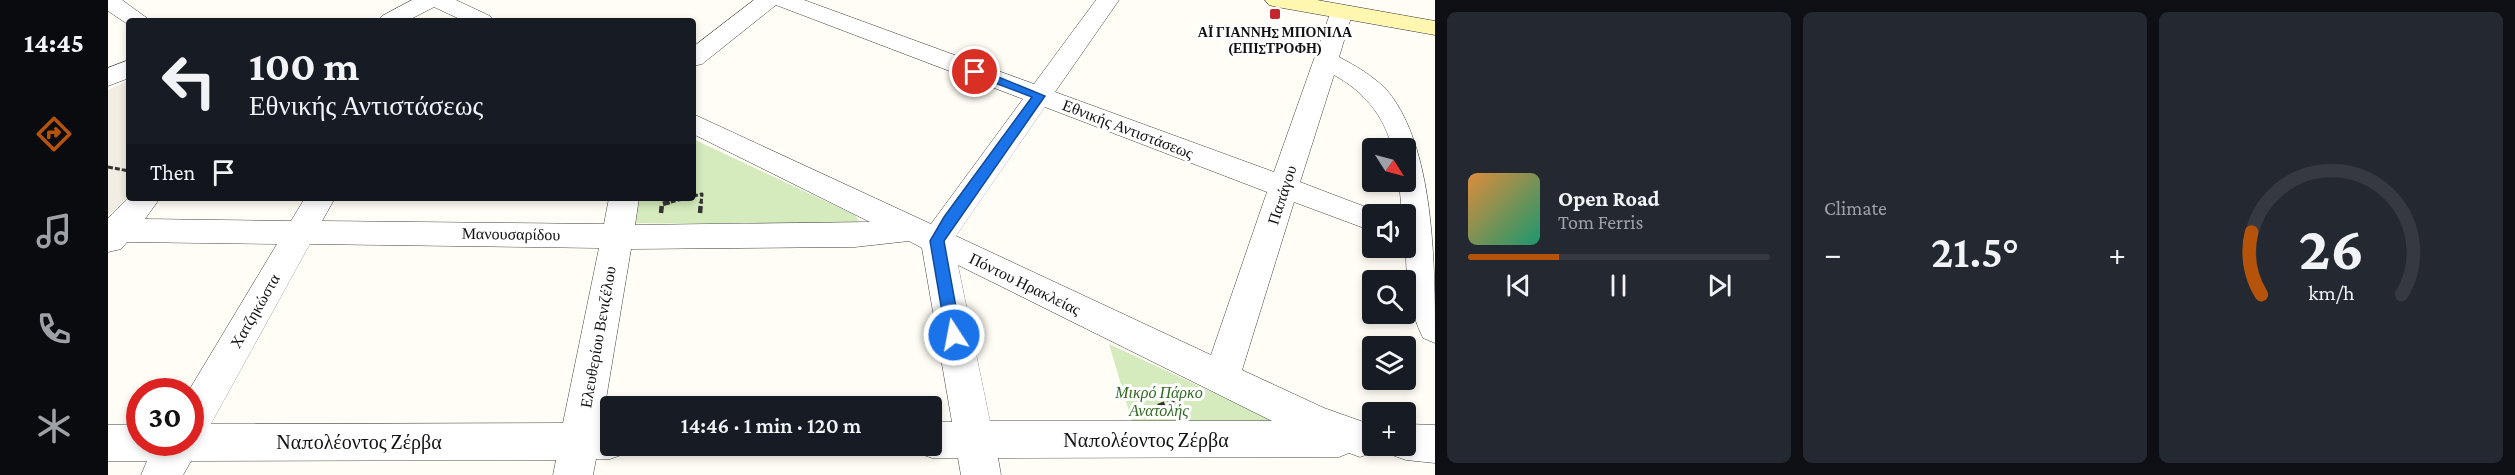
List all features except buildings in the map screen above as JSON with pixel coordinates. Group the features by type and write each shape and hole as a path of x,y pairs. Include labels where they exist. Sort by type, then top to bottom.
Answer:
{"main road":[{"path":"1277,0 1435,28"}],"street":[{"path":"396,18 429,0"},
{"path":"438,0 476,18"},
{"path":"696,57 768,0"},
{"name":"Εθνικής Αντιστάσεως","path":"783,0 1362,216"},
{"path":"978,458 925,235 949,221 1108,0"},
{"path":"108,1 134,18"},
{"name":"Παπάγου","path":"1221,378 1342,11"},
{"path":"1326,60 1350,71 1368,83 1385,101 1396,118 1403,137 1413,184 1413,204"},
{"path":"108,78 126,69"},
{"name":"Πόντου Ηρακλείας","path":"696,124 1322,427 1362,439"},
{"path":"112,235 142,201"},
{"name":"Χατζηκώστα","path":"204,399 318,201"},
{"name":"Ελευθερίου Βενιζέλου","path":"587,453 623,201"},
{"name":"Μανουσαρίδου","path":"112,235 300,231 617,236 925,235"},
{"path":"1416,254 1435,328"},
{"name":"Ναπολέοντος Ζέρβα","path":"942,444 978,458 1362,440"},
{"name":"Ναπολέοντος Ζέρβα","path":"108,443 126,443"},
{"name":"Ναπολέοντος Ζέρβα","path":"204,443 587,453"},
{"path":"1416,443 1435,444"},
{"path":"161,475 172,456"}],"path":[{"path":"108,167 126,170"},
{"path":"696,195 702,194 698,222"}],"green space":[{"path":"696,140 855,215 862,226 627,223 631,201 696,201"},
{"name":"Μικρό Πάρκο Ανατολής","path":"1109,344 1272,420 1270,429 1135,432"}],"shaded area":[{"path":"126,81 126,199 117,210 108,214 108,90"}],"place":[{"name":"ΑΪ ΓΙΑΝΝΗΣ ΜΠΟΝΙΛΑ (ΕΠΙΣΤΡΟΦΗ)","path":"1275,14"}],"route":[{"path":"954,335 937,241 1039,96 975,72"}]}
